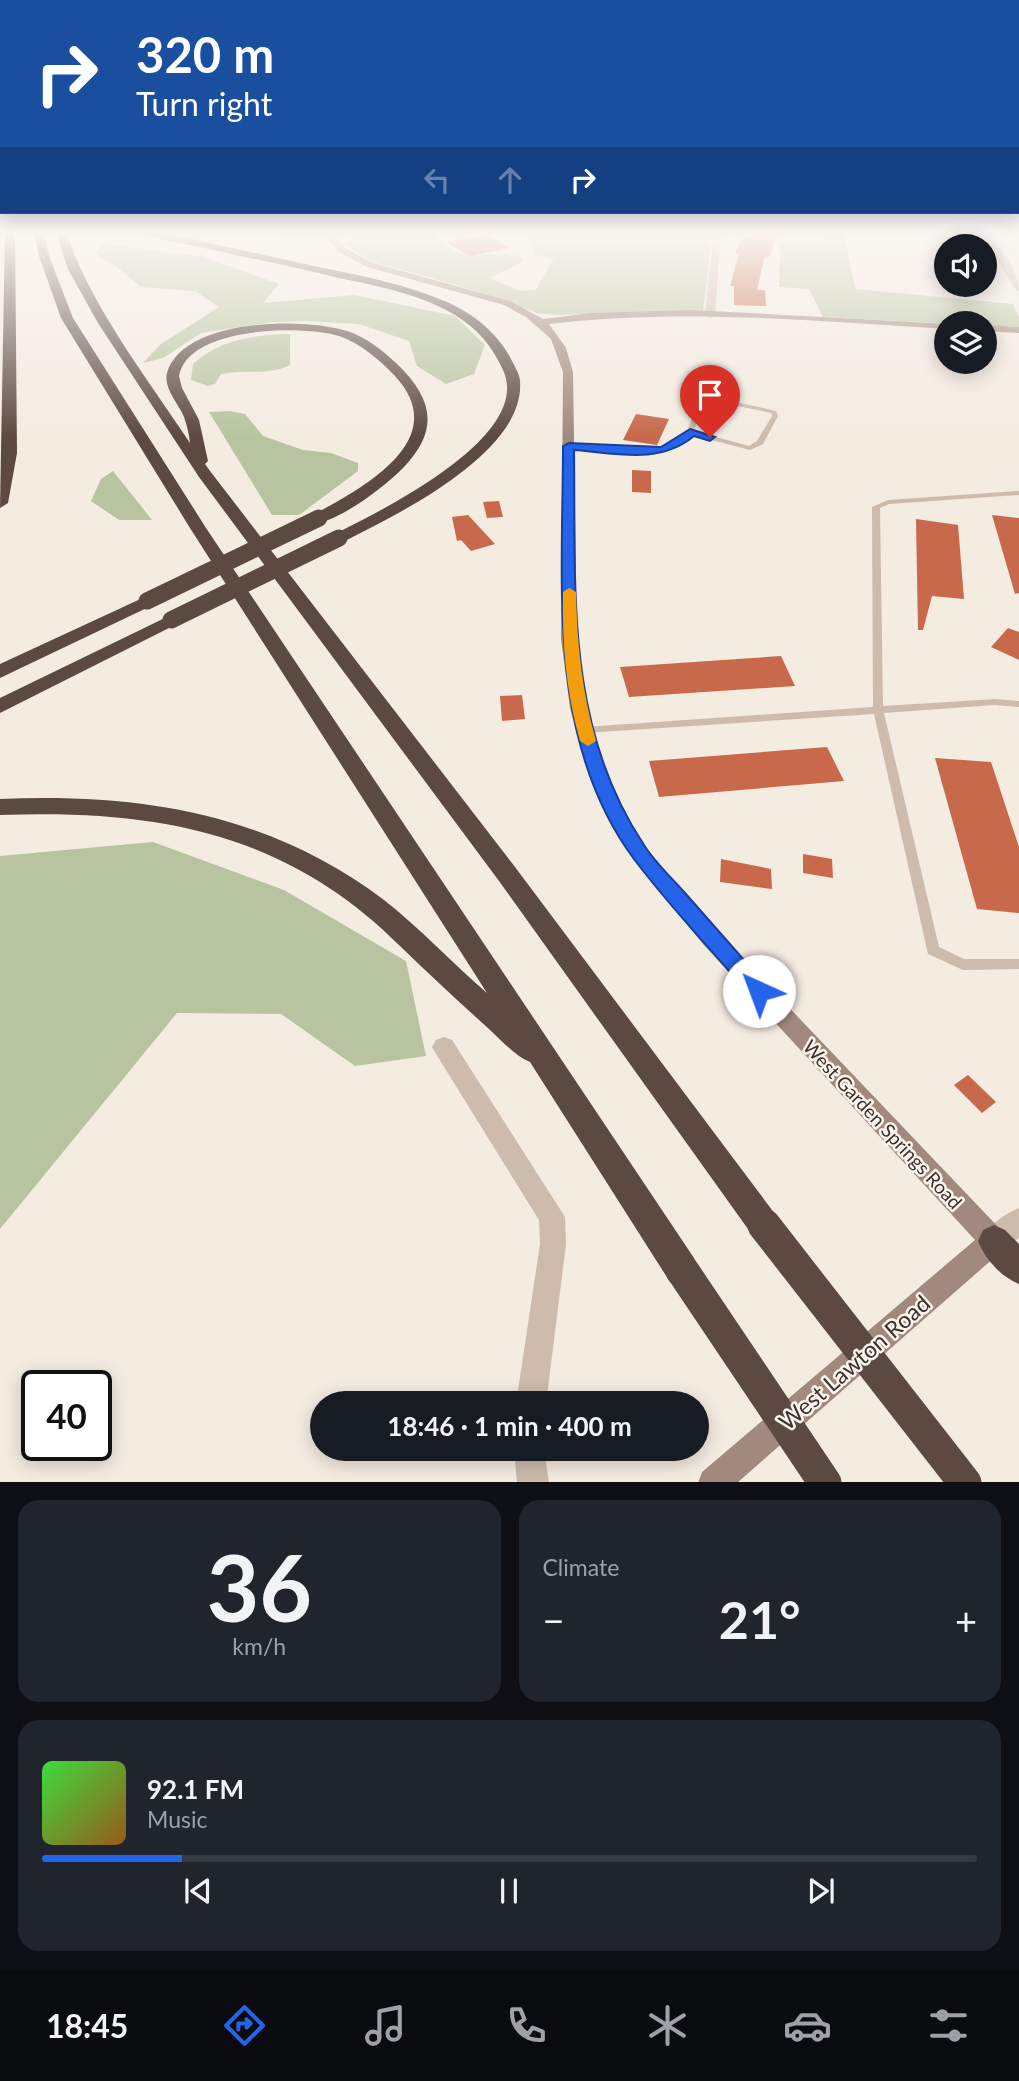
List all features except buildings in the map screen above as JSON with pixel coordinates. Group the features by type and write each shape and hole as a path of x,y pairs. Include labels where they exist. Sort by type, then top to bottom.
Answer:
{"highway":[{"path":"0,503 10,453 10,299"},
{"path":"60,299 67,318 198,528 682,1270 825,1482"},
{"path":"90,299 204,474 507,874 764,1225 965,1482"},
{"path":"0,706 339,538 429,489 479,453 509,409 514,389 513,370 505,355 480,326 430,299"},
{"path":"0,672 318,518 384,479 404,458 416,438 421,420 420,402 414,389 391,365 355,338 314,328 256,328 208,341 188,352 180,360 173,375 174,383 191,416 204,474"},
{"path":"0,807 48,803 147,811 214,823 292,853 339,881 377,909 553,1069"},
{"path":"994,1241 1019,1268"}],"street":[{"path":"495,299 525,310 543,322 616,315 710,315 934,325"},
{"path":"710,315 711,299"},
{"name":"West Garden Springs Road","path":"543,322 553,332 566,359 569,639 579,708 594,763 617,818 640,854 728,957 994,1241"},
{"path":"997,329 1019,330"},
{"path":"444,1047 552,1217 553,1244 533,1391"},
{"path":"994,1241 1019,1221"},
{"name":"West Lawton Road","path":"713,1482 994,1241"},
{"path":"531,1461 533,1482"}],"lane":[{"path":"569,446 642,452 663,450 689,436 690,432 701,400 709,398 774,412 775,416 760,442 750,448 690,432"},
{"path":"1019,493 888,502 876,507 878,710 933,950 963,965 1019,964"},
{"path":"585,730 995,702 1019,704"}],"green space":[{"path":"207,299 266,299 263,303 307,299 375,299 455,316 485,345 474,374 446,384 417,366 409,341 359,324 273,322 201,333 163,358 143,363 161,344 219,307"},
{"path":"498,299 704,299 703,311 554,315 537,313"},
{"path":"814,299 962,299 1013,304 1019,318 1019,327 997,326 997,311 934,311 934,323 823,317"},
{"path":"290,334 290,365 274,370 221,374 215,384 208,386 191,380 193,364 215,349 251,337"},
{"path":"230,411 245,414 263,436 303,450 331,453 358,463 358,471 299,515 272,515 209,412"},
{"path":"113,471 152,520 119,520 91,501 101,479"},
{"path":"153,842 284,890 406,961 426,1056 355,1066 281,1014 177,1013 0,1229 0,856"}],"slow traffic":[{"path":"569,592 569,639 579,708 588,741"}],"route":[{"path":"710,437 690,432 689,436 663,450 642,452 569,446 569,639 579,708 594,763 617,818 640,854 759,991"}]}
